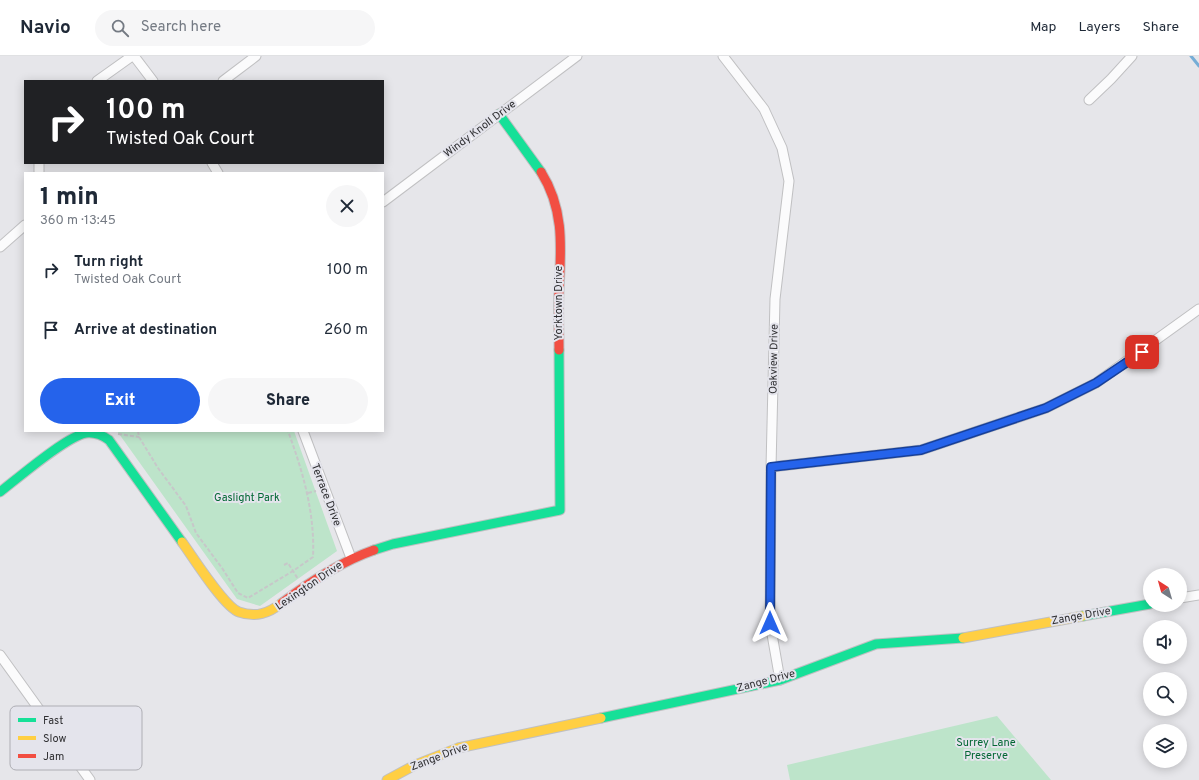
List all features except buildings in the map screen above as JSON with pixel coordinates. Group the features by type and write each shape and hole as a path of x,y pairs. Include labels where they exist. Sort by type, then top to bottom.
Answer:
{"street":[{"path":"98,80 133,56 152,80"},
{"path":"224,80 256,56"},
{"name":"Windy Knoll Drive","path":"384,201 576,56"},
{"name":"Oakview Drive","path":"723,56 764,109 782,148 789,180 775,299 771,467 770,623 780,680"},
{"path":"1089,100 1132,56"},
{"name":"Yorktown Drive","path":"499,114 542,174 554,196 559,212 557,457 560,510"},
{"path":"0,247 24,226"},
{"path":"771,467 921,450 1046,408 1096,383 1199,309"},
{"path":"0,492 72,438 86,432"},
{"name":"Lexington Drive","path":"95,432 109,440 229,606 238,612 260,614 271,611 303,587 351,558 393,544 560,510"},
{"name":"Terrace Drive","path":"303,432 351,558"},
{"path":"1187,597 1199,595"},
{"name":"Zange Drive","path":"387,780 433,757 458,748 780,680 876,644 953,640 1143,605"},
{"path":"0,654 37,706"},
{"path":"83,770 90,780"}],"path":[{"path":"138,432 139,437 158,468 186,506 196,533 222,568 238,593 248,598 313,557 308,493 288,432"},
{"path":"115,434 139,437"},
{"path":"284,565 288,563 303,587"}],"green space":[{"name":"Gaslight Park","path":"118,432 294,432 337,551 260,606 237,599"},
{"name":"Surrey Lane Preserve","path":"997,716 1051,780 790,780 787,765"}],"waterway":[{"path":"1191,56 1199,66"}],"traffic: fast":[{"path":"499,114 541,172"},
{"path":"374,550 393,544 560,510 559,350"},
{"path":"0,492 55,449 78,436 86,433 95,433 109,440 182,542"},
{"path":"1083,616 1143,605"},
{"path":"601,718 780,680 876,644 963,638"}],"traffic: slow":[{"path":"182,542 217,592 225,601 239,612 251,615 262,614 282,603"},
{"path":"963,638 1083,616"},
{"path":"387,780 415,765 458,748 601,718"}],"traffic: jam":[{"path":"541,172 549,186 554,201 560,230 559,350"},
{"path":"282,603 326,573 349,560 374,550"}],"route":[{"path":"770,623 771,467 921,450 1046,408 1096,383 1142,352"}]}
